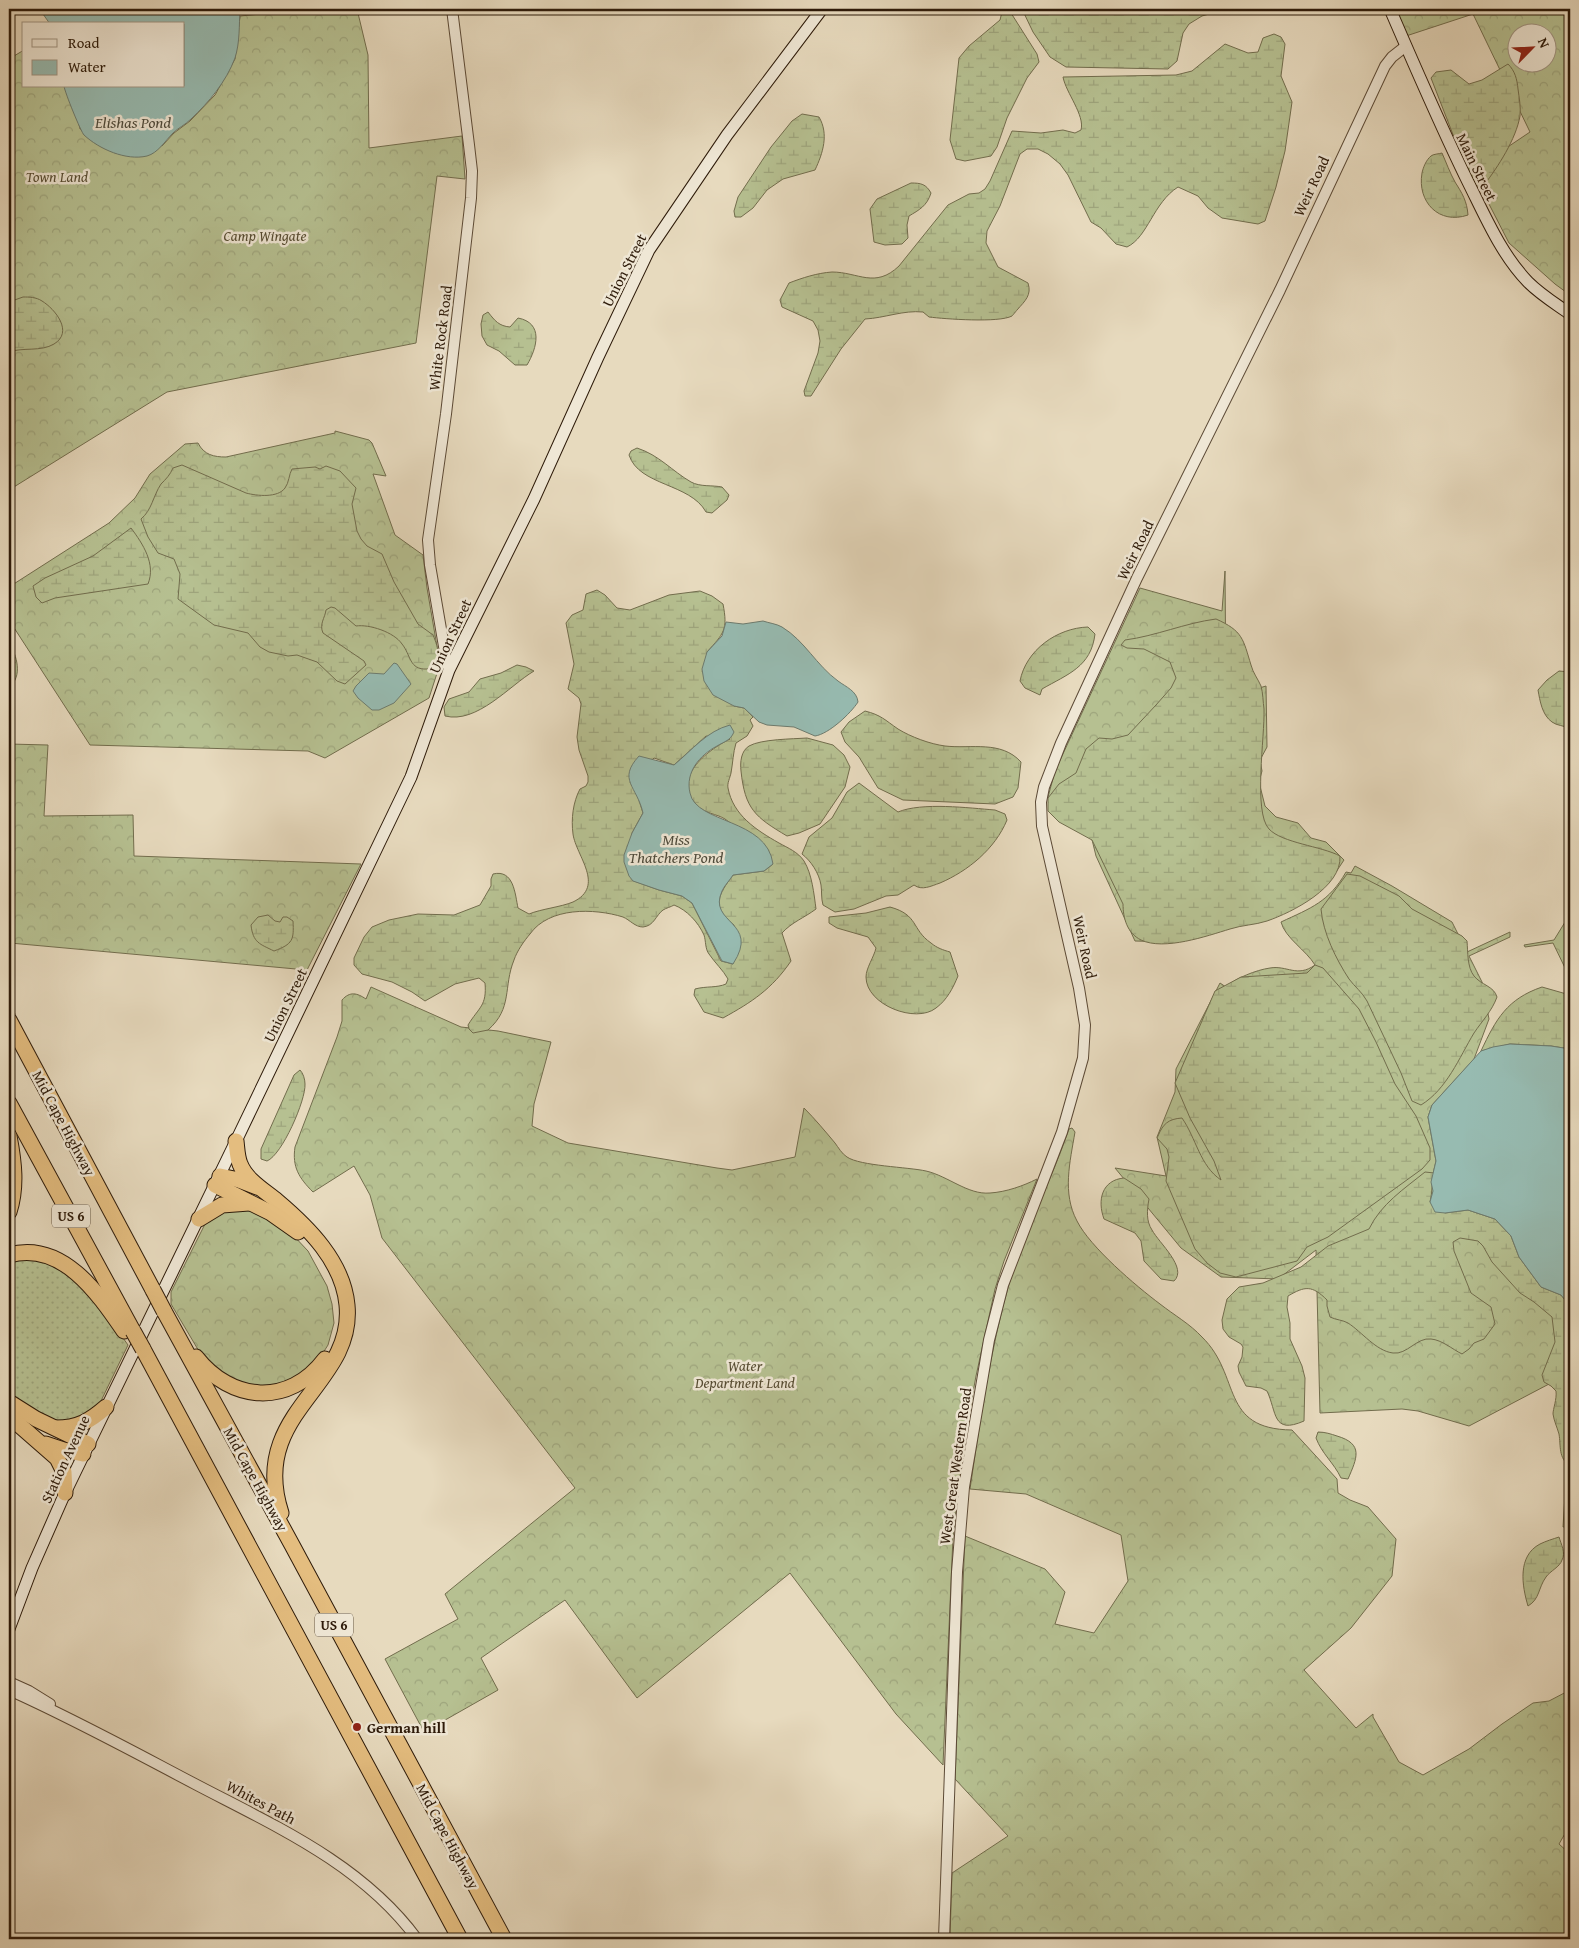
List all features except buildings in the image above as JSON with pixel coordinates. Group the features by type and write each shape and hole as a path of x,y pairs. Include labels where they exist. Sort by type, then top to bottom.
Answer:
{"highway":[{"name":"Mid Cape Highway","path":"9,1020 153,1290 160,1308 292,1545 504,1939"},
{"name":"US 6","path":"9,1103 131,1335 168,1397 460,1939"},
{"path":"9,1136 14,1178 13,1196 9,1212"},
{"path":"236,1142 238,1160 242,1168 263,1190 297,1219 323,1248 338,1272 347,1306 346,1329 339,1351 288,1426 277,1455 274,1478 276,1491 292,1545"},
{"path":"217,1181 239,1180 263,1190"},
{"path":"160,1308 209,1371 223,1383 239,1390 257,1393 284,1389 308,1377 320,1365 333,1345 338,1327 338,1299 331,1278 314,1249 298,1232 280,1218 251,1203 217,1181"},
{"path":"199,1219 222,1205 251,1203"},
{"path":"9,1255 37,1253 53,1258 70,1267 94,1290 131,1335"},
{"path":"9,1402 55,1428 86,1449"},
{"path":"55,1428 80,1426 90,1421 106,1407"},
{"path":"9,1416 38,1440 60,1462 64,1472 65,1493"},
{"path":"38,1440 64,1450 86,1449"}],"main road":[{"name":"Union Street","path":"160,1308 199,1219 411,777 450,670 534,499 649,250 727,135 822,9"},
{"name":"Main Street","path":"1390,9 1449,143 1499,243 1528,282 1570,314"},
{"name":"Station Avenue","path":"9,1629 35,1560 65,1493 106,1407 160,1308"}],"street":[{"name":"White Rock Road","path":"450,670 447,664 430,565 428,540 446,414 471,198 472,171 470,145 452,9"},
{"name":"Weir Road","path":"1071,1101 1083,1058 1085,1025 1070,946 1042,826 1041,802 1044,787 1061,743 1137,578 1280,290 1385,66 1392,56 1406,46"},
{"name":"West Great Western Road","path":"944,1939 957,1572 964,1487 988,1348 1003,1285 1052,1160 1071,1101"},
{"path":"9,1673 21,1691 9,1696"},
{"name":"Whites Path","path":"9,1682 21,1691 237,1806 332,1860 382,1899 399,1916 417,1939"},
{"name":"Whites Path","path":"9,1690 21,1691"}],"green space":[{"name":"Camp Wingate","path":"314,9 357,9 368,55 369,148 462,136 465,179 437,176 416,343 167,392 9,490 9,59 22,51 22,88 65,88 80,129 162,146 215,95 235,59 240,16"},
{"path":"1022,9 1227,9 1202,16 1189,24 1183,33 1177,61 1168,69 1066,67 1050,57 1033,32"},
{"path":"1395,9 1570,9 1570,295 1509,243 1472,171 1530,132 1473,14 1403,37"},
{"path":"1007,10 1011,13 1037,54 1039,62 1027,78 1007,118 997,147 991,156 965,161 956,159 950,140 959,58 969,46 1000,20 1002,12"},
{"path":"1274,34 1281,37 1285,44 1281,76 1292,102 1285,151 1265,221 1258,224 1222,218 1208,208 1198,196 1178,187 1162,202 1146,228 1134,242 1127,247 1116,244 1101,228 1091,222 1068,175 1060,164 1048,154 1038,149 1027,149 1020,154 1000,206 987,231 986,243 998,267 1028,283 1029,291 1023,304 1013,315 996,319 929,317 923,312 916,312 865,319 841,349 811,396 805,396 804,391 818,353 820,341 818,330 813,321 782,307 780,300 789,283 810,276 832,272 866,278 882,277 890,273 899,266 948,205 969,194 979,193 985,189 1012,131 1041,133 1063,130 1075,133 1081,130 1078,111 1063,77 1176,75 1192,71 1225,44 1248,53 1258,52 1263,38"},
{"path":"1506,65 1506,72 1514,72 1518,85 1520,116 1511,143 1495,170 1484,185 1477,186 1466,168 1431,78 1436,72 1451,70 1469,84 1482,80"},
{"path":"802,114 819,117 824,130 824,144 815,170 783,179 767,190 753,208 741,217 735,217 734,211 738,197 771,147 792,121"},
{"path":"1442,153 1453,179 1464,197 1468,215 1448,217 1439,214 1432,209 1423,193 1421,184 1425,164 1432,155"},
{"path":"911,183 923,185 931,193 925,204 909,216 907,225 908,238 902,244 885,245 874,242 870,209 877,199"},
{"path":"23,297 42,301 52,309 60,321 62,333 60,339 49,346 9,352 9,302"},
{"path":"488,312 503,326 510,327 518,318 532,325 536,337 531,358 527,365 515,365 499,351 487,345 482,336 481,324 483,315"},
{"path":"335,431 369,440 372,443 386,476 373,474 395,535 423,555 440,664 429,698 325,758 308,751 90,745 9,620 9,587 109,523 135,498 150,474 185,444 198,443 203,450 210,454 217,457 226,457 335,433"},
{"path":"637,448 659,459 695,484 722,487 729,495 727,500 712,513 706,512 699,502 689,495 643,473 629,455 631,451"},
{"path":"182,465 246,493 256,495 272,495 282,491 286,486 292,469 315,467 320,469 326,466 340,471 356,488 352,504 357,531 367,546 382,554 394,582 418,624 433,635 438,650 435,663 427,669 417,667 411,661 402,644 393,636 374,628 356,626 335,608 331,607 326,610 322,624 323,633 364,661 366,665 345,684 337,681 317,662 297,655 288,656 269,652 260,647 248,633 214,625 178,599 180,574 174,559 158,553 148,537 141,519 148,511 158,489 173,468"},
{"path":"131,528 147,554 150,569 148,584 55,598 42,603 36,597 33,586 45,578 93,556"},
{"path":"1225,571 1226,698 1266,686 1267,747 1260,760 1262,771 1259,782 1265,806 1276,817 1298,823 1311,838 1326,842 1344,860 1336,872 1172,942 1135,941 1096,856 1086,815 1048,797 1055,771 1140,588 1222,611"},
{"path":"597,590 605,595 617,608 630,610 669,595 700,591 712,596 723,604 725,626 721,635 707,652 734,706 744,708 753,717 750,720 753,726 747,736 736,743 728,784 731,798 740,814 754,827 802,858 811,878 816,909 782,933 791,961 784,971 761,994 723,1018 704,1012 694,995 695,989 723,985 726,984 728,979 708,952 704,935 699,926 683,910 674,905 663,910 650,925 643,927 635,925 623,917 599,912 586,911 560,914 538,925 525,940 517,953 511,970 501,1014 488,1030 473,1033 468,1025 485,997 485,983 479,978 455,984 425,1001 392,982 362,974 354,965 354,958 364,937 372,927 389,920 418,914 454,915 480,905 491,886 493,874 500,873 509,879 514,890 518,908 529,914 568,904 583,895 587,888 588,879 575,843 572,817 578,794 580,789 586,786 588,776 579,750 577,737 581,704 579,698 568,689 574,664 566,623 572,615 583,610 586,594","holes":["706,736 730,739 702,758 695,766 688,785 690,796 697,806 725,819 773,864 764,871 733,875 721,895 719,901 722,912 734,925 733,964 721,961 692,903 682,896 634,881 632,833 643,813 637,794 630,782 654,758 674,765"]},
{"path":"1216,619 1232,628 1241,637 1253,671 1262,689 1264,721 1261,791 1264,820 1269,829 1283,838 1340,856 1339,867 1325,888 1302,905 1278,917 1186,941 1161,944 1150,943 1136,937 1129,929 1125,920 1123,904 1092,840 1059,822 1048,811 1048,798 1059,784 1076,773 1086,749 1099,738 1112,739 1128,735 1171,688 1176,678 1170,662 1144,649 1127,648 1121,645 1125,640"},
{"path":"1088,627 1095,634 1093,645 1089,654 1077,668 1042,689 1040,695 1025,688 1020,681 1023,670 1036,651 1054,636 1076,628"},
{"path":"9,643 16,660 17,672 16,678 9,687"},
{"path":"517,665 534,671 481,709 457,717 445,716 444,707 449,699 469,692 480,679 501,673"},
{"path":"1559,671 1570,672 1570,729 1554,723 1546,716 1538,690"},
{"path":"865,711 879,716 909,735 933,744 955,747 995,748 1013,755 1021,762 1018,788 1013,797 995,804 903,800 878,788 859,757 845,742 841,732 849,722"},
{"path":"807,738 833,745 844,755 850,767 845,787 820,824 787,836 759,817 749,803 743,784 742,757 746,748 754,744"},
{"path":"9,744 48,745 44,816 133,815 134,856 361,864 307,970 10,943"},
{"path":"859,783 898,812 920,807 946,806 995,810 1005,814 1007,820 1002,831 988,850 961,872 950,878 927,887 920,888 914,885 898,895 886,896 854,909 835,912 823,905 818,876 802,854 809,837 832,818 847,792"},
{"path":"1355,866 1452,922 1467,952 1510,932 1510,937 1469,956 1482,982 1489,1019 1474,1059 1432,1105 1428,1117 1436,1161 1431,1182 1445,1213 1570,1306 1570,1373 1469,1426 1418,1411 1402,1409 1320,1413 1316,1250 1278,1279 1221,1277 1181,1248 1115,1168 1166,1176 1157,1137 1175,1092 1176,1069 1220,983 1226,987 1241,978 1264,969 1276,968 1303,971 1315,965 1291,939 1281,922 1326,897 1333,891 1346,872 1351,873"},
{"path":"1347,874 1360,876 1399,896 1412,909 1462,936 1467,941 1468,959 1474,976 1493,990 1497,997 1445,1082 1438,1091 1421,1105 1412,1101 1367,1001 1344,971 1327,936 1321,909"},
{"path":"890,907 906,914 920,933 933,945 950,952 958,976 946,998 936,1008 927,1012 917,1014 905,1013 883,1003 874,996 868,987 866,977 876,948 868,937 837,928 829,923 829,917 866,913"},
{"path":"1570,914 1570,974 1567,972 1553,943 1525,947 1524,945 1554,940"},
{"path":"268,915 275,921 280,922 283,917 287,917 293,921 291,941 274,951 255,939 251,925 258,917"},
{"path":"1315,965 1323,968 1359,1009 1395,1084 1416,1116 1430,1148 1430,1160 1422,1169 1328,1237 1307,1247 1297,1261 1236,1277 1220,1273 1207,1263 1195,1249 1166,1181 1169,1157 1167,1149 1157,1138 1167,1123 1182,1118 1203,1160 1221,1180 1214,1161 1190,1118 1175,1083 1215,991 1241,977 1307,973"},
{"name":"Water Department Land","path":"371,987 461,1027 498,1031 551,1042 534,1104 532,1126 568,1143 732,1170 795,1157 804,1108 843,1154 853,1160 934,1173 966,1188 982,1193 1008,1190 1037,1179 1004,1261 995,1289 964,1442 953,1537 943,1765 896,1714 790,1573 637,1698 565,1600 481,1658 498,1690 424,1732 385,1659 458,1619 445,1594 575,1488 382,1238 370,1195 354,1166 313,1192 298,1172 294,1154 295,1147 337,1037 342,1021 342,1000 351,994 360,995 366,999"},
{"path":"1542,987 1570,995 1570,1049 1510,1044 1481,1051 1492,1029 1511,1004"},
{"path":"300,1070 305,1080 304,1092 292,1126 273,1157 267,1161 261,1159 261,1149 294,1075"},
{"path":"1072,1128 1075,1132 1068,1188 1072,1210 1083,1231 1127,1277 1202,1337 1214,1352 1223,1368 1242,1410 1253,1421 1269,1427 1292,1430 1337,1479 1338,1493 1368,1507 1396,1539 1392,1576 1351,1628 1304,1670 1356,1728 1373,1714 1399,1762 1423,1775 1469,1749 1533,1703 1549,1701 1570,1690 1570,1825 1559,1844 1570,1854 1570,1939 950,1939 952,1873 1008,1836 955,1779 965,1536 1045,1569 1065,1592 1055,1624 1094,1633 1128,1581 1121,1535 1026,1494 970,1489 991,1360 1009,1284 1015,1264 1069,1129"},
{"path":"1425,1172 1434,1173 1430,1202 1445,1213 1468,1210 1495,1219 1511,1236 1519,1257 1541,1287 1561,1295 1570,1306 1570,1466 1562,1456 1559,1434 1553,1417 1556,1391 1544,1382 1542,1375 1555,1342 1552,1317 1520,1293 1492,1262 1478,1241 1460,1238 1453,1242 1454,1251 1471,1293 1491,1307 1495,1324 1484,1339 1474,1343 1462,1354 1443,1343 1431,1339 1421,1341 1398,1353 1387,1352 1375,1345 1348,1323 1330,1317 1327,1300 1313,1290 1304,1289 1288,1296 1287,1307 1290,1339 1302,1366 1305,1378 1304,1421 1294,1425 1281,1423 1277,1419 1267,1391 1261,1388 1246,1386 1239,1372 1238,1366 1242,1357 1243,1347 1229,1337 1223,1329 1222,1320 1227,1299 1239,1287 1263,1283 1301,1267 1328,1246 1369,1229 1386,1204"},
{"path":"1124,1178 1141,1189 1149,1199 1147,1211 1150,1227 1175,1263 1177,1276 1174,1281 1161,1279 1144,1261 1141,1241 1135,1233 1104,1219 1101,1205 1103,1192 1111,1183"},
{"path":"224,1209 251,1210 292,1234 308,1251 327,1286 332,1304 334,1323 328,1345 316,1364 300,1378 260,1388 236,1384 203,1358 171,1304 171,1292 206,1222"},
{"path":"21,1257 55,1262 101,1307 128,1345 100,1403 92,1413 56,1425 9,1397 9,1260"},
{"path":"1318,1432 1346,1439 1355,1448 1356,1458 1348,1479 1341,1478 1321,1449 1316,1438"},
{"path":"1570,1486 1570,1526 1563,1527 1565,1495"},
{"path":"1559,1537 1563,1551 1561,1562 1543,1581 1537,1597 1528,1606 1524,1590 1523,1572 1528,1556 1540,1544"}],"water":[{"name":"Elishas Pond","path":"35,9 240,9 237,52 222,83 189,121 173,133 158,150 147,156 130,157 113,153 97,145 84,135 65,88 185,88 185,22 49,22 43,14"},
{"path":"763,621 780,626 790,633 830,675 856,695 858,702 855,707 827,731 815,736 794,727 767,725 759,722 744,708 734,706 713,695 704,681 702,669 707,652 722,636 726,622 743,624"},
{"path":"394,663 397,664 411,684 394,703 379,710 372,710 353,691 369,673 384,674"},
{"name":"Miss Thatchers Pond","path":"730,725 734,732 732,735 700,759 692,771 689,785 690,793 695,803 705,811 746,829 758,838 768,849 773,864 764,871 733,875 722,891 719,902 721,910 738,931 741,939 740,950 733,964 722,961 692,903 682,896 633,881 624,862 624,855 632,833 643,813 629,777 633,764 639,756 674,765 707,736"},
{"path":"1510,1044 1570,1049 1570,1306 1561,1295 1541,1287 1519,1257 1511,1236 1495,1219 1468,1210 1445,1213 1435,1212 1430,1202 1433,1191 1431,1182 1436,1161 1428,1117 1432,1105 1481,1051"}],"place":[{"name":"German hill","path":"357,1727"}],"park label":[{"name":"Town Land","path":"57,176"}]}
